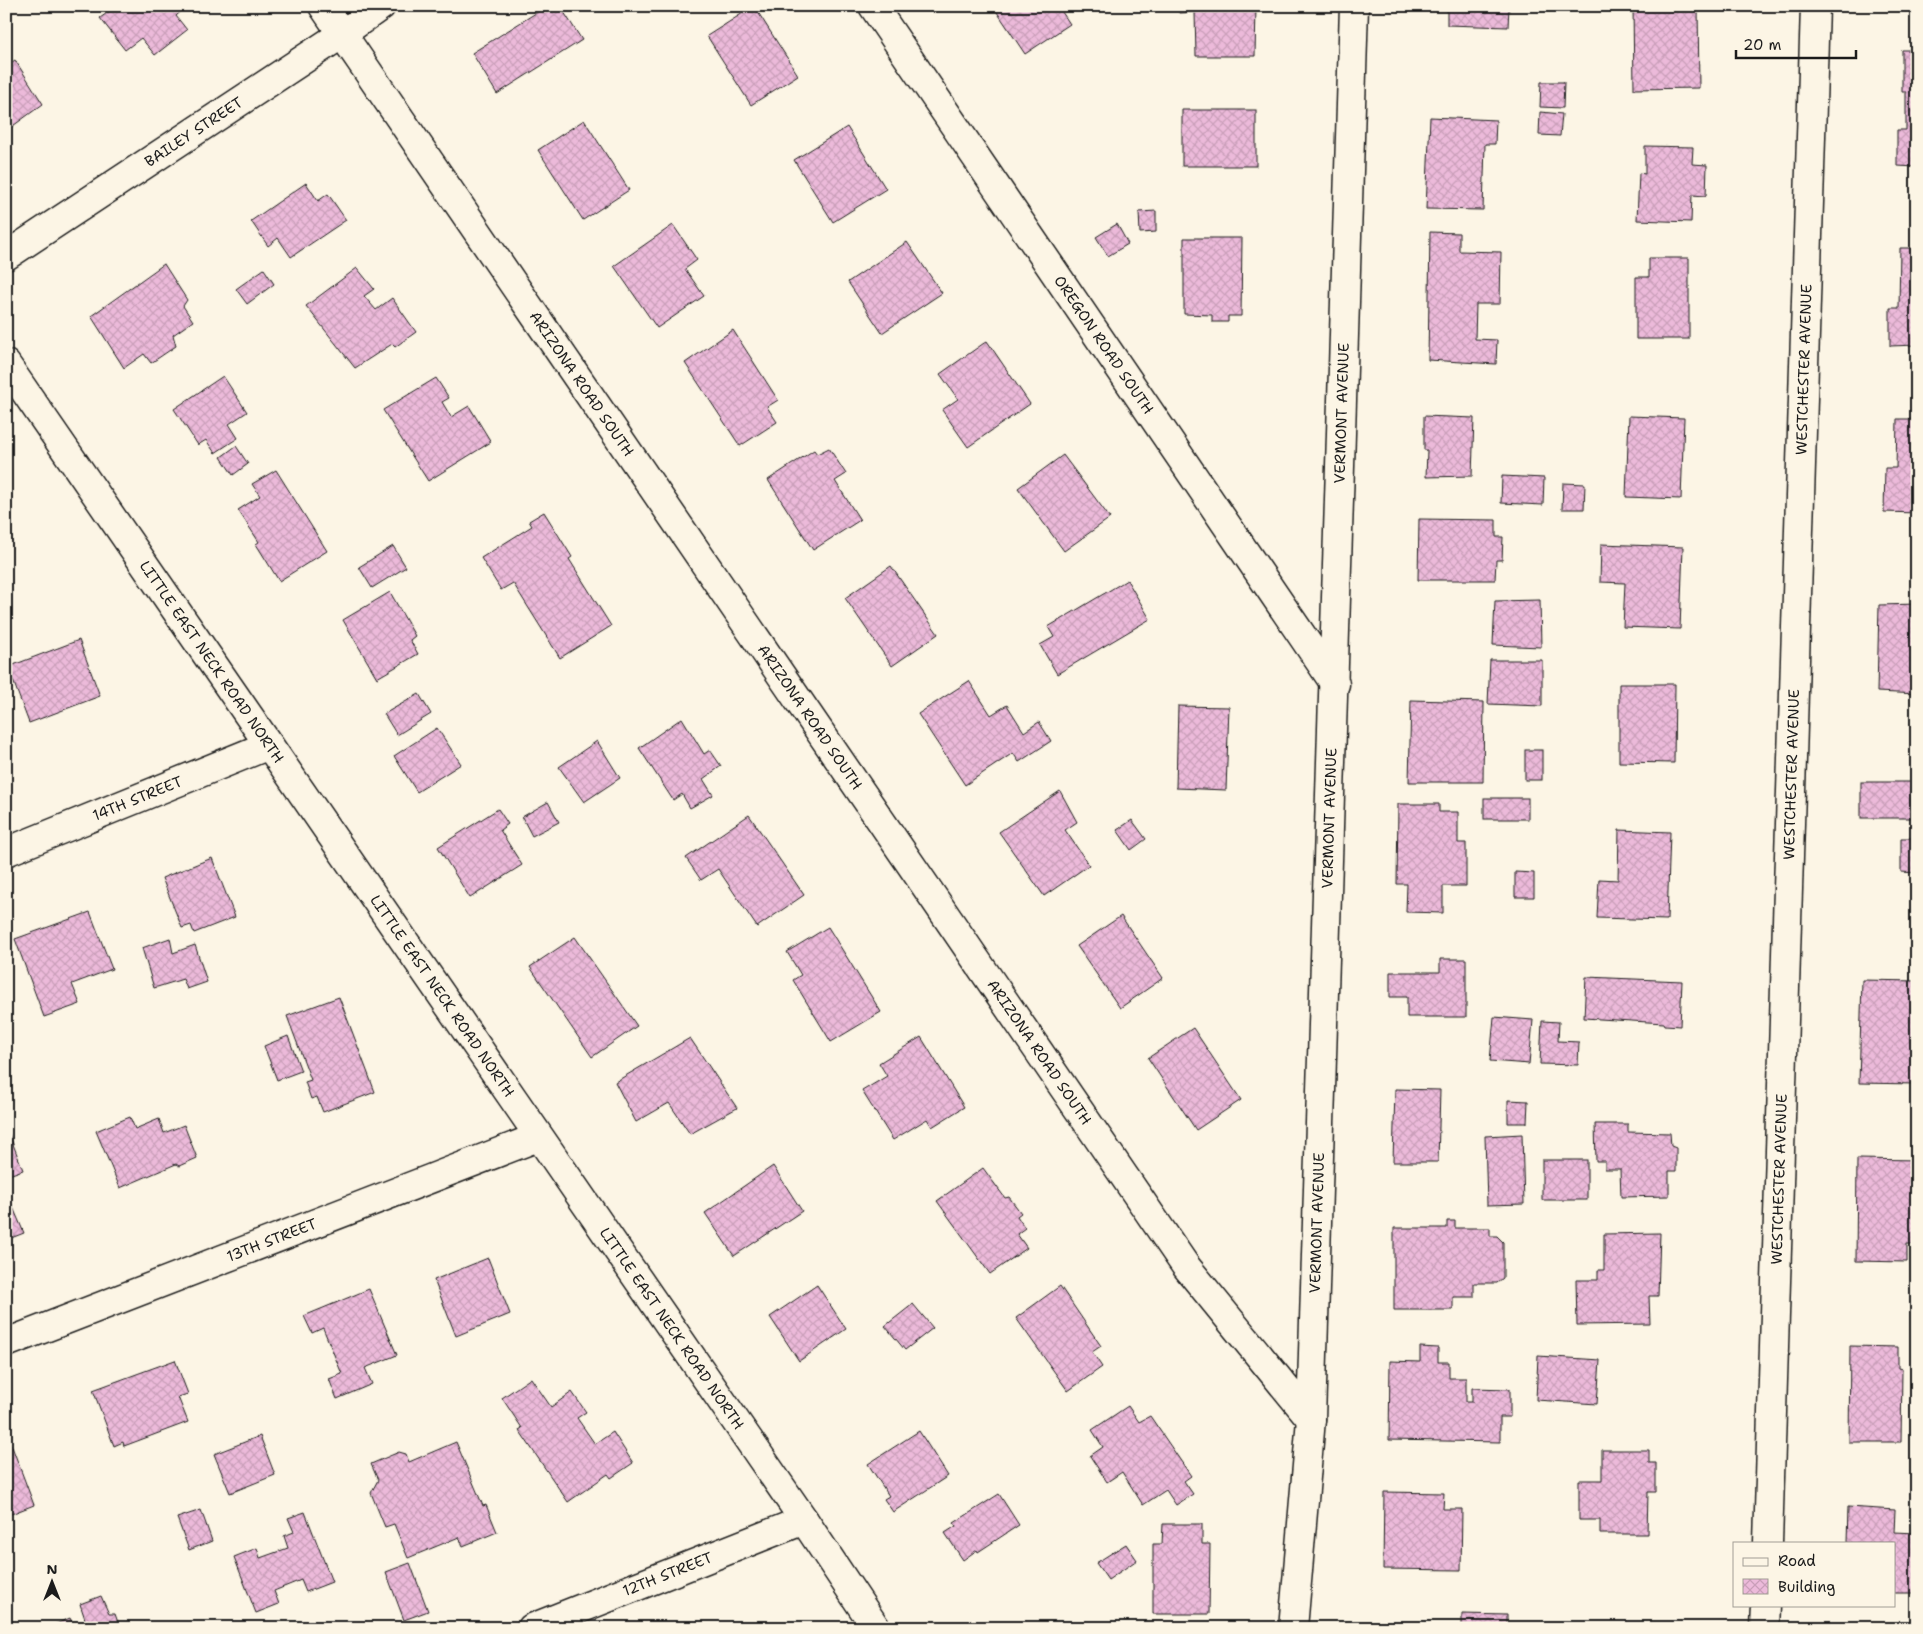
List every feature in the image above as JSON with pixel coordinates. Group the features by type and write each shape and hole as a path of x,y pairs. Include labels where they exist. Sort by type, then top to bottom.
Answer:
{"street":[{"name":"ARIZONA ROAD SOUTH","path":"323,6 1185,1265 1311,1419"},
{"name":"BAILEY STREET","path":"6,256 342,34 381,6"},
{"name":"OREGON ROAD SOUTH","path":"873,6 1335,684"},
{"name":"VERMONT AVENUE","path":"1293,1628 1311,1419 1335,684 1354,6"},
{"name":"WESTCHESTER AVENUE","path":"1768,1542 1815,6"},
{"name":"LITTLE EAST NECK ROAD NORTH","path":"9,374 269,745 804,1520 876,1628"},
{"name":"14TH STREET","path":"6,852 269,745"},
{"name":"13TH STREET","path":"6,1343 538,1137"},
{"name":"12TH STREET","path":"532,1628 804,1520"},
{"path":"1765,1628 1766,1606"}],"building":[{"path":"117,6 187,6 176,16 187,30 155,55 141,38 125,50 100,18"},
{"path":"547,6 560,6 582,40 497,94 472,53"},
{"path":"754,6 798,75 751,105 707,36"},
{"path":"993,6 1058,6 1070,24 1025,54"},
{"path":"1178,6 1256,6 1255,56 1196,56 1195,12 1179,13"},
{"path":"1447,6 1509,6 1508,27 1447,25"},
{"path":"1633,6 1698,6 1699,88 1634,89"},
{"path":"1902,50 1917,50 1917,167 1897,166 1897,130 1906,130 1906,92 1902,92"},
{"path":"15,60 43,104 6,131 6,66"},
{"path":"1541,82 1564,82 1563,108 1540,107"},
{"path":"1182,110 1256,110 1256,166 1182,166"},
{"path":"1540,112 1562,114 1560,136 1539,135"},
{"path":"1430,117 1496,120 1495,144 1485,144 1483,210 1426,209"},
{"path":"584,120 629,190 583,220 538,150"},
{"path":"847,127 886,189 833,222 794,160"},
{"path":"1645,146 1693,147 1692,164 1707,165 1706,196 1692,195 1691,222 1637,220 1639,173 1645,174"},
{"path":"306,183 318,201 328,194 346,220 291,257 278,238 268,246 251,221"},
{"path":"1156,211 1156,232 1140,233 1139,212"},
{"path":"1117,224 1128,244 1108,256 1096,237"},
{"path":"673,225 697,260 685,269 704,296 657,328 614,266"},
{"path":"1430,232 1459,233 1459,251 1501,252 1500,304 1476,304 1475,339 1497,340 1496,364 1428,360"},
{"path":"1184,238 1242,238 1241,316 1228,316 1228,322 1212,322 1212,315 1184,314"},
{"path":"907,242 942,293 882,333 848,282"},
{"path":"1900,248 1917,248 1917,345 1890,346 1890,308 1899,308"},
{"path":"1649,258 1689,258 1689,339 1636,339 1636,277 1649,277"},
{"path":"164,264 187,300 183,306 193,321 173,335 176,346 151,363 144,354 124,368 91,316"},
{"path":"357,268 374,289 364,296 376,310 392,298 416,332 395,347 392,344 355,368 306,306"},
{"path":"264,269 274,284 247,304 236,289"},
{"path":"733,330 778,400 767,407 777,422 740,446 685,363"},
{"path":"987,341 1030,404 968,447 942,410 958,399 940,374"},
{"path":"223,376 247,412 229,424 238,438 215,453 206,440 198,445 174,409"},
{"path":"436,378 449,398 442,402 451,417 469,406 491,442 428,481 383,410"},
{"path":"1424,416 1474,418 1472,476 1426,477 1427,450 1424,450"},
{"path":"1629,416 1684,418 1681,499 1626,497"},
{"path":"1897,419 1917,419 1917,513 1884,512 1885,468 1896,468"},
{"path":"236,446 248,464 233,475 221,457"},
{"path":"829,448 846,474 835,481 860,520 813,550 768,480 814,450 817,454"},
{"path":"1063,455 1110,518 1064,551 1018,488"},
{"path":"276,470 327,551 279,581 256,544 259,542 238,510 260,496 252,484"},
{"path":"1502,476 1544,478 1543,505 1501,503"},
{"path":"1563,483 1585,484 1584,509 1562,509"},
{"path":"544,512 572,557 569,559 611,626 560,658 513,583 501,590 481,558 532,526 529,521"},
{"path":"1419,519 1496,520 1496,537 1503,537 1502,560 1496,560 1495,580 1418,580"},
{"path":"1601,544 1683,547 1680,629 1623,627 1625,583 1600,582"},
{"path":"393,546 406,567 372,588 359,567"},
{"path":"891,566 938,634 892,666 845,598"},
{"path":"1127,580 1150,619 1057,674 1040,645 1054,637 1048,627"},
{"path":"390,592 415,636 410,640 418,654 377,678 343,620"},
{"path":"1540,600 1541,647 1493,645 1495,601"},
{"path":"1917,604 1917,694 1877,692 1879,605"},
{"path":"79,640 100,696 29,723 8,667"},
{"path":"1490,660 1542,660 1542,706 1488,704"},
{"path":"969,681 991,715 1007,705 1024,732 1039,722 1051,741 1019,762 1013,753 965,785 918,714"},
{"path":"1619,684 1675,684 1674,763 1619,762"},
{"path":"419,694 431,714 397,735 384,714"},
{"path":"1411,700 1484,702 1483,782 1409,782"},
{"path":"1178,706 1229,707 1226,790 1176,788"},
{"path":"682,718 704,754 710,750 721,766 703,779 713,795 690,808 682,794 673,800 639,748"},
{"path":"437,728 461,764 417,792 394,756"},
{"path":"597,741 620,778 584,802 559,767"},
{"path":"1525,750 1542,750 1542,780 1525,780"},
{"path":"1861,782 1911,782 1911,818 1861,818"},
{"path":"1060,791 1077,822 1065,830 1089,865 1044,896 999,832"},
{"path":"1484,798 1528,798 1528,819 1484,819"},
{"path":"548,802 559,822 532,836 522,817"},
{"path":"1398,804 1439,804 1439,812 1458,812 1458,843 1466,843 1466,886 1443,886 1443,913 1406,912 1407,884 1397,884"},
{"path":"498,809 508,824 500,830 522,865 470,898 438,847"},
{"path":"749,815 804,895 757,927 718,869 701,880 686,858"},
{"path":"1132,820 1146,839 1131,850 1117,830"},
{"path":"1619,830 1670,832 1667,920 1597,918 1599,879 1618,880"},
{"path":"1901,838 1917,838 1917,873 1901,872"},
{"path":"212,858 235,917 194,933 191,925 182,928 162,878"},
{"path":"1515,872 1534,873 1534,897 1515,897"},
{"path":"90,912 112,969 72,984 80,1004 44,1017 15,939"},
{"path":"1121,916 1163,978 1120,1008 1077,946"},
{"path":"828,927 881,1012 831,1042 793,980 801,975 787,952"},
{"path":"575,937 637,1026 592,1057 530,967"},
{"path":"170,938 173,953 195,945 207,982 187,989 183,979 154,988 142,948"},
{"path":"1440,959 1466,959 1466,1017 1407,1017 1407,997 1390,997 1390,972 1440,972"},
{"path":"1586,977 1682,981 1680,1026 1665,1025 1664,1023 1584,1018"},
{"path":"1862,980 1917,981 1915,1084 1859,1083"},
{"path":"339,997 375,1092 323,1112 317,1097 311,1099 305,1082 311,1080 287,1016"},
{"path":"1494,1017 1533,1020 1529,1064 1490,1061"},
{"path":"1542,1021 1559,1022 1558,1041 1579,1042 1578,1065 1540,1064"},
{"path":"1193,1028 1241,1100 1196,1130 1148,1058"},
{"path":"288,1036 301,1071 277,1080 264,1046"},
{"path":"921,1037 964,1107 932,1127 927,1119 893,1140 862,1091 887,1076 879,1063"},
{"path":"690,1038 737,1108 690,1134 669,1103 636,1122 615,1082"},
{"path":"1395,1089 1440,1090 1438,1162 1393,1162"},
{"path":"1508,1100 1528,1101 1527,1123 1508,1123"},
{"path":"130,1117 135,1129 159,1119 164,1133 184,1125 197,1158 179,1166 176,1164 120,1188 96,1131"},
{"path":"1595,1124 1628,1124 1628,1132 1670,1133 1671,1146 1676,1148 1676,1171 1669,1171 1669,1196 1621,1197 1620,1169 1605,1169 1605,1161 1596,1161"},
{"path":"6,1134 9,1134 23,1170 6,1176"},
{"path":"1522,1134 1524,1204 1487,1205 1485,1136"},
{"path":"1857,1159 1917,1160 1917,1244 1907,1244 1907,1262 1856,1261"},
{"path":"1542,1160 1587,1160 1587,1200 1542,1200"},
{"path":"773,1166 802,1211 734,1256 705,1213"},
{"path":"983,1168 1005,1198 1009,1197 1021,1213 1017,1216 1025,1228 1017,1234 1027,1248 990,1274 937,1201"},
{"path":"6,1191 24,1233 6,1240"},
{"path":"1447,1221 1455,1221 1455,1228 1490,1228 1490,1236 1497,1236 1503,1242 1503,1278 1497,1283 1474,1283 1474,1297 1453,1297 1453,1310 1394,1310 1394,1228 1447,1228"},
{"path":"1660,1233 1658,1296 1649,1296 1650,1324 1577,1325 1576,1280 1598,1280 1598,1270 1604,1270 1604,1234"},
{"path":"488,1258 510,1314 456,1336 434,1280"},
{"path":"817,1285 846,1329 799,1361 770,1317"},
{"path":"1060,1286 1101,1346 1092,1352 1102,1367 1068,1391 1016,1318"},
{"path":"369,1289 397,1355 365,1368 372,1384 337,1399 329,1379 342,1374 323,1328 312,1333 304,1316"},
{"path":"913,1304 933,1328 905,1350 885,1326"},
{"path":"1850,1346 1898,1347 1898,1368 1902,1369 1901,1442 1849,1442"},
{"path":"1420,1347 1438,1348 1438,1362 1449,1362 1449,1378 1466,1378 1466,1402 1472,1402 1472,1388 1510,1389 1510,1417 1500,1417 1500,1442 1389,1440 1390,1361 1420,1362"},
{"path":"1538,1356 1600,1360 1597,1404 1536,1400"},
{"path":"175,1360 188,1394 178,1397 188,1422 124,1446 123,1442 114,1446 93,1390"},
{"path":"531,1378 551,1407 572,1392 586,1412 577,1418 595,1444 613,1432 633,1463 611,1478 608,1474 568,1502 519,1430 522,1428 502,1398"},
{"path":"1128,1406 1139,1422 1150,1416 1191,1476 1184,1481 1193,1494 1176,1505 1166,1490 1143,1505 1122,1472 1107,1482 1090,1456 1103,1447 1092,1430"},
{"path":"919,1431 948,1476 893,1512 884,1499 889,1496 868,1464"},
{"path":"260,1436 275,1475 230,1493 214,1454"},
{"path":"456,1442 483,1506 486,1505 497,1532 463,1546 459,1537 408,1558 394,1524 385,1527 371,1493 378,1480 371,1464 399,1452 406,1454 409,1462"},
{"path":"11,1444 34,1505 6,1516 6,1446"},
{"path":"1602,1450 1649,1450 1649,1463 1656,1463 1656,1492 1648,1492 1647,1534 1600,1534 1600,1520 1579,1520 1579,1480 1602,1480"},
{"path":"1384,1492 1444,1493 1443,1509 1462,1509 1461,1570 1383,1569"},
{"path":"999,1494 1019,1525 963,1560 945,1533 956,1526 954,1523"},
{"path":"1848,1507 1895,1510 1894,1532 1917,1533 1917,1593 1896,1593 1896,1542 1847,1542"},
{"path":"201,1510 212,1541 189,1550 177,1518"},
{"path":"305,1512 332,1582 306,1592 301,1580 274,1591 279,1604 256,1613 234,1557 257,1548 260,1558 288,1548 284,1536 294,1532 288,1518"},
{"path":"1163,1524 1202,1524 1202,1544 1210,1544 1209,1614 1153,1614 1153,1544 1162,1544"},
{"path":"1126,1544 1137,1560 1108,1580 1096,1563"},
{"path":"410,1563 428,1611 404,1620 386,1572"},
{"path":"101,1596 109,1614 115,1614 120,1628 47,1628 70,1618 74,1627 86,1622 80,1604"},
{"path":"1462,1614 1507,1615 1507,1628 1462,1628"}]}
